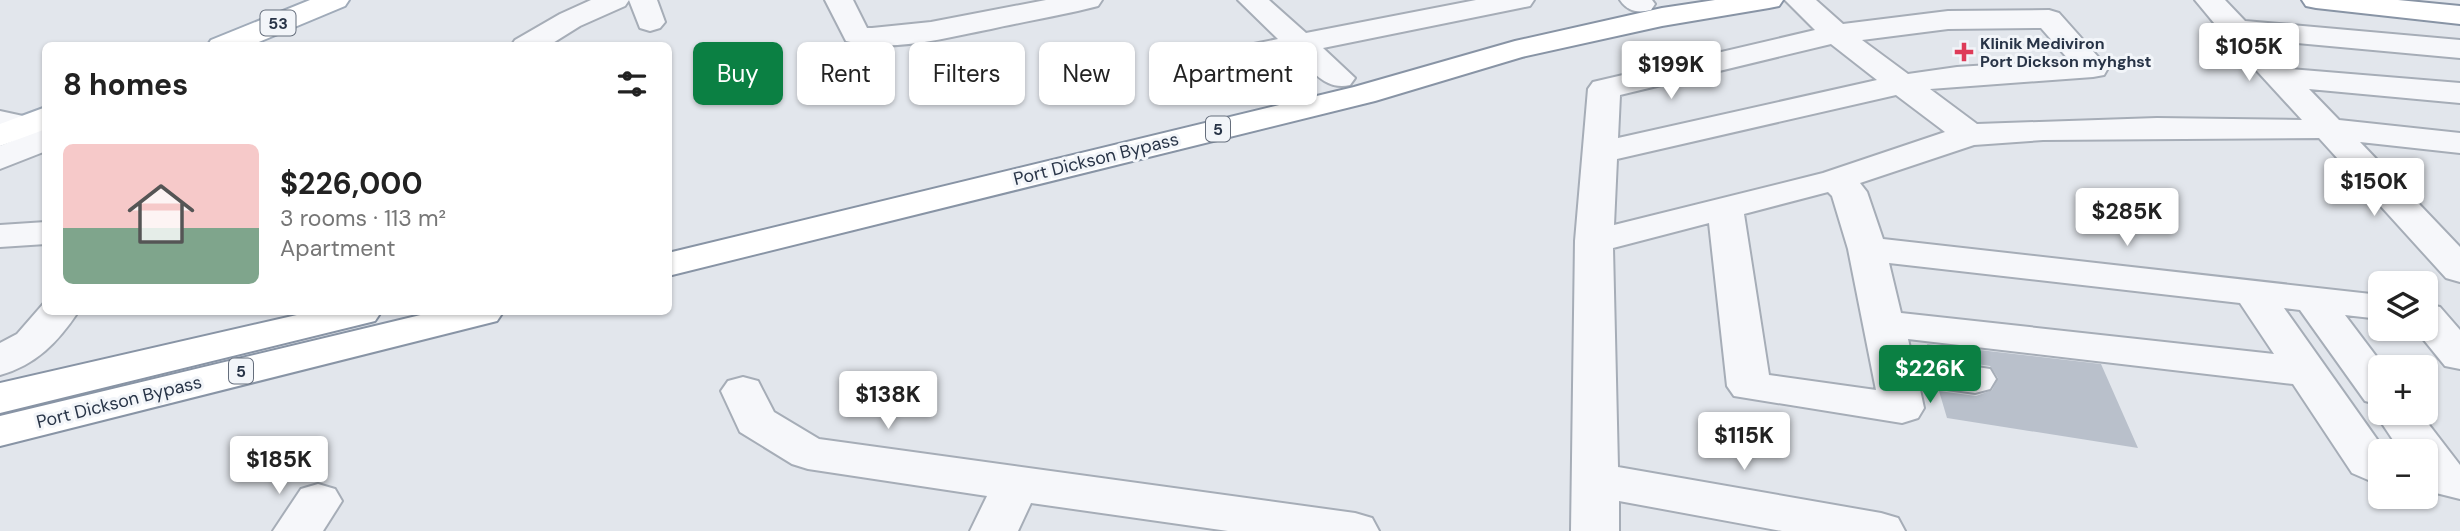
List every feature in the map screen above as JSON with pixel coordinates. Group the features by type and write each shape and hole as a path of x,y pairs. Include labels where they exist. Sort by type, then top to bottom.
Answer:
{"main road":[{"name":"53","path":"232,42 335,0"},
{"name":"Port Dickson Bypass","path":"672,264 1364,94 1516,51 1662,17 1769,0"},
{"path":"2316,0 2449,9"},
{"name":"Port Dickson Bypass","path":"672,237 1339,78 1646,1"},
{"path":"1339,78 1354,82 1371,81 1460,59 1516,51"},
{"path":"1234,125 1336,92 1343,85 1339,78"},
{"name":"Port Dickson Bypass","path":"0,398 348,315"},
{"name":"Port Dickson Bypass","path":"0,431 471,315"}],"street":[{"path":"533,42 570,20 615,0"},
{"path":"839,0 856,35 872,38 924,32 1047,4 1088,0"},
{"path":"1252,0 1301,42"},
{"path":"1313,42 1520,0"},
{"path":"1799,0 1836,34 1970,135"},
{"path":"2209,0 2279,77 2321,130 2456,261"},
{"path":"1595,531 1594,241 1602,152 1604,89 1836,34 1948,20 2049,19 2093,68 1957,76 1901,84 1602,152"},
{"path":"2234,29 2460,49"},
{"path":"1317,57 1339,78"},
{"path":"2279,77 2460,93"},
{"path":"27,128 0,159 20,167 42,164"},
{"path":"1594,241 1835,180 1970,135 2043,130 2157,128 2321,130 2460,143"},
{"path":"1725,208 1749,386 1902,408 1867,249 1849,192 1835,180"},
{"path":"0,236 42,233"},
{"path":"1867,249 2368,306"},
{"path":"2253,293 2368,462"},
{"path":"2313,300 2368,375"},
{"path":"0,361 32,343 55,315"},
{"path":"2438,315 2460,316"},
{"path":"1884,324 2306,372"},
{"path":"2438,329 2460,356"},
{"path":"1894,368 1975,379"},
{"path":"743,391 756,421 808,453 1355,531"},
{"path":"1594,480 1881,531"},
{"path":"995,531 1017,484"}],"building":[{"path":"1927,344 2101,364 2138,448 1947,418 1939,391 1976,396 1992,390 1998,378 1990,366 1930,357"}],"place":[{"name":"Klinik Mediviron Port Dickson myhghst","path":"1964,52"}]}
